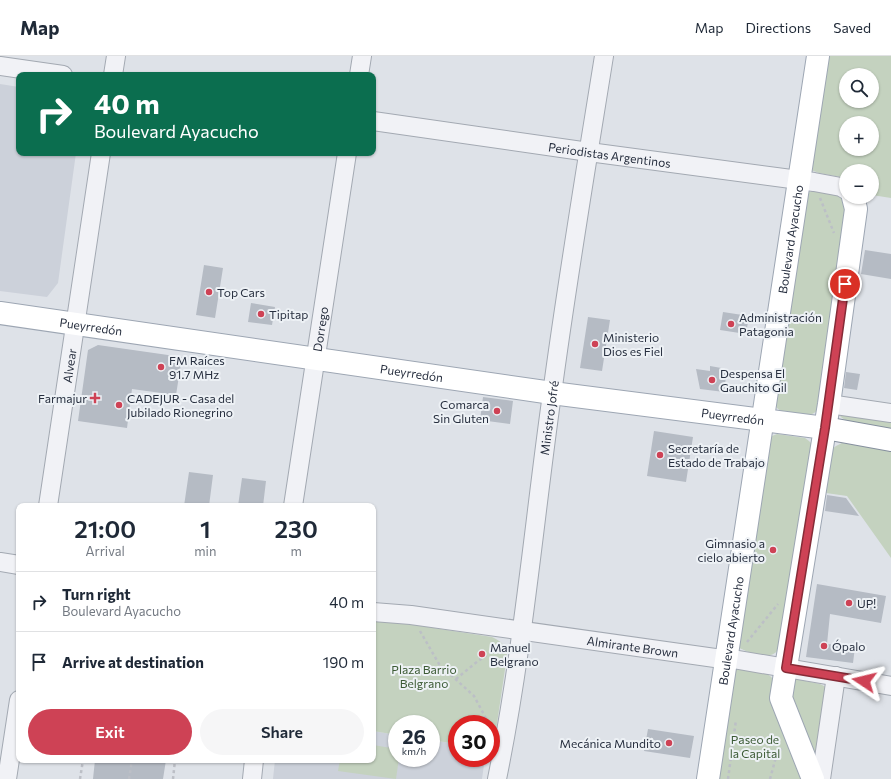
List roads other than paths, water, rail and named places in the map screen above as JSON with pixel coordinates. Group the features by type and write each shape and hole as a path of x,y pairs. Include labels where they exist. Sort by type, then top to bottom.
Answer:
{"main road":[{"name":"Boulevard Ayacucho","path":"708,779 818,56"},
{"path":"813,779 781,698 825,428 856,209 855,204"},
{"name":"Pueyrredón","path":"0,313 552,393 825,428 891,440"}],"street":[{"path":"113,72 116,56"},
{"path":"359,72 362,56"},
{"name":"Ministro Jofré","path":"497,779 522,631 552,393 604,56"},
{"path":"0,66 42,72"},
{"name":"Periodistas Argentinos","path":"376,121 839,187"},
{"name":"Alvear","path":"48,503 101,156"},
{"name":"Dorrego","path":"293,503 347,156"},
{"path":"828,404 891,413"},
{"path":"0,562 16,565"},
{"name":"Almirante Brown","path":"376,612 411,615 715,658 727,658 891,686"},
{"path":"821,779 836,676"},
{"path":"7,779 16,720"},
{"path":"252,779 254,763"}],"place":[{"name":"Top Cars","path":"209,292"},
{"name":"Tipitap","path":"261,314"},
{"name":"Administración Patagonia","path":"731,324"},
{"name":"Ministerio Dios es Fiel","path":"595,344"},
{"name":"FM Raíces 91.7 MHz","path":"161,367"},
{"name":"Despensa El Gauchito Gil","path":"712,380"},
{"name":"Farmajur","path":"95,398"},
{"name":"CADEJUR - Casa del Jubilado Rionegrino","path":"119,405"},
{"name":"Comarca Sin Gluten","path":"497,411"},
{"name":"Secretaría de Estado de Trabajo","path":"660,455"},
{"name":"Gimnasio a cielo abierto","path":"773,550"},
{"name":"UP!","path":"849,603"},
{"name":"Ópalo","path":"824,646"},
{"name":"Manuel Belgrano","path":"482,654"},
{"name":"Mecánica Mundito","path":"669,743"}],"park label":[{"name":"Plaza Barrio Belgrano","path":"424,676"},
{"name":"Paseo de la Capital","path":"755,746"}]}
